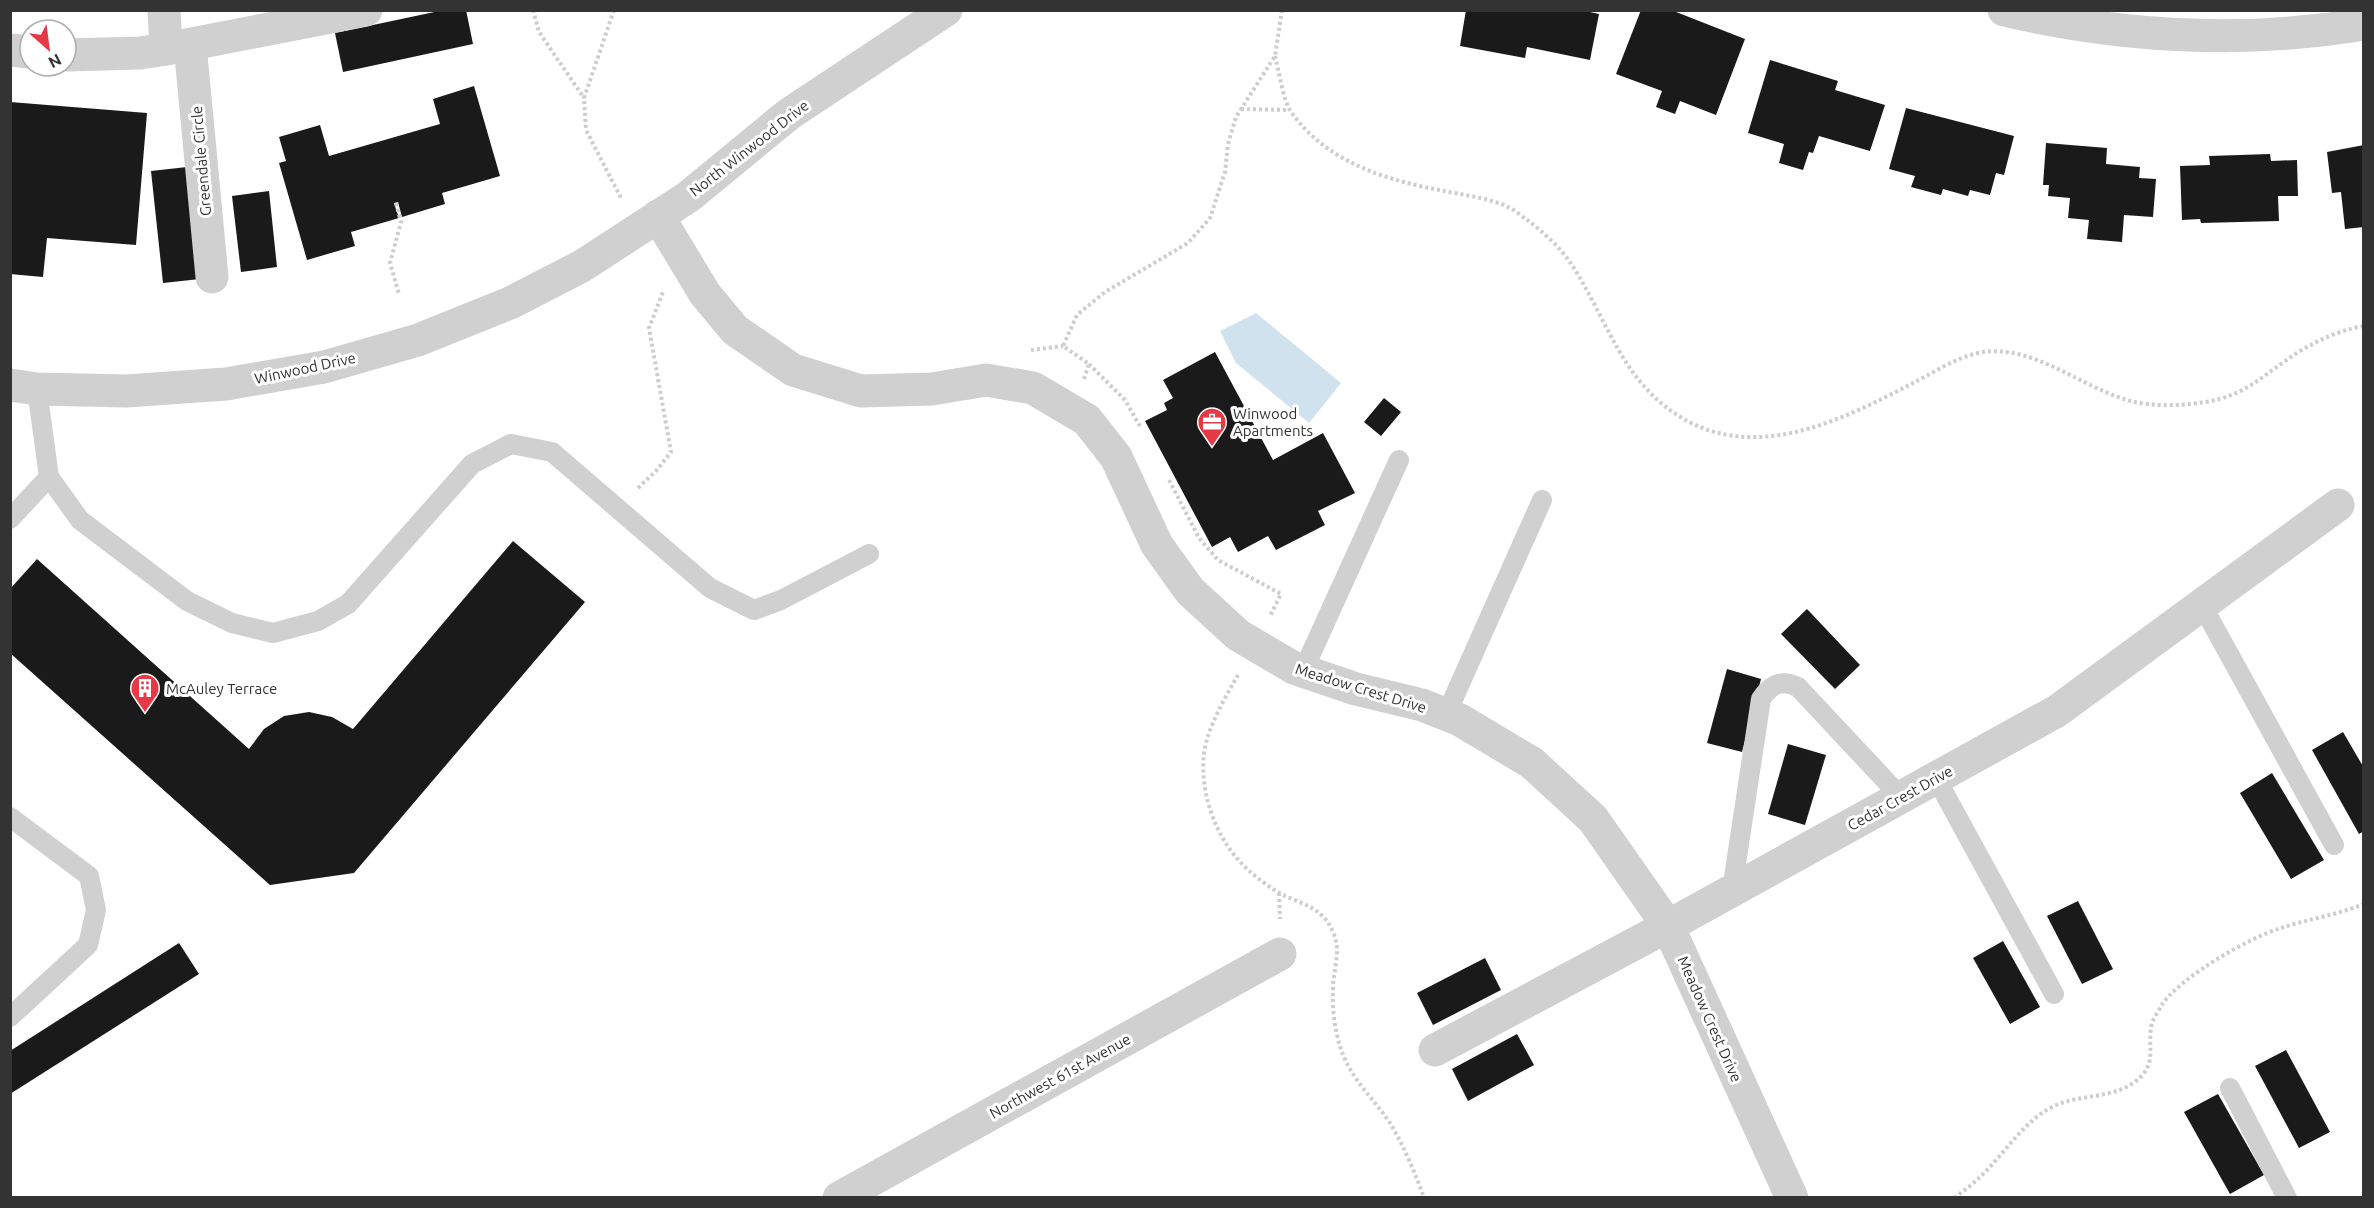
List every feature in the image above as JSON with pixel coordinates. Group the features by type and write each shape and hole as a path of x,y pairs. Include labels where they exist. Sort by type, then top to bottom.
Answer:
{"street":[{"name":"Greendale Circle","path":"164,10 178,47 212,277"},
{"path":"78,55 140,53 366,10"},
{"name":"North Winwood Drive","path":"582,266 688,197 789,114 946,10"},
{"path":"2004,10 2054,22 2166,34 2233,36 2331,30 2364,24"},
{"name":"Meadow Crest Drive","path":"649,222 687,263 705,294 735,330 793,370 861,391 932,389 986,380 1033,388 1087,420 1116,457 1157,545 1190,591 1238,635 1303,671 1356,689 1422,705 1460,720 1532,763 1593,819 1668,926 1792,1197"},
{"name":"Winwood Drive","path":"24,387 126,392 226,384 324,367 418,340 510,303 582,266"},
{"name":"Cedar Crest Drive","path":"1435,1050 1668,926 2057,711 2338,505"},
{"name":"Northwest 61st Avenue","path":"839,1197 1280,954"}],"lane":[{"path":"24,387 49,477 80,520 188,601 232,623 273,633 318,621 348,604 472,464 512,444 552,452 710,588 754,610 781,600 869,554"},
{"path":"1303,671 1399,460"},
{"path":"10,519 49,477"},
{"path":"1446,715 1542,500"},
{"path":"2202,605 2334,845"},
{"path":"1732,890 1761,699 1775,684 1783,682 1798,687 1901,797"},
{"path":"1936,778 2054,994"},
{"path":"10,818 89,876 96,910 88,945 10,1017"},
{"path":"2230,1088 2287,1197"}],"path":[{"path":"534,10 539,32 584,98"},
{"path":"614,10 584,98 586,130 616,191 649,222"},
{"path":"1282,10 1275,56 1289,110 1318,140 1339,156 1369,172 1398,183 1469,196 1509,207 1539,229 1571,263 1614,345 1633,375 1655,398 1683,419 1711,430 1738,436 1772,438 1845,417 1954,362 1977,353 2002,350 2041,362 2128,401 2165,406 2206,402 2242,392 2296,354 2325,337 2364,326"},
{"path":"1063,346 1077,315 1105,292 1188,243 1210,218 1225,172 1228,144 1241,109 1275,56"},
{"path":"1241,109 1289,110"},
{"path":"396,203 401,222 390,263 399,294"},
{"path":"616,507 656,471 671,452 649,328 670,274 687,263"},
{"path":"1020,352 1063,346 1089,364 1125,400 1143,430"},
{"path":"1071,411 1089,364"},
{"path":"1168,478 1199,538 1218,560 1281,594 1255,645 1228,690 1207,737 1203,780 1214,818 1229,849 1257,879 1279,893 1310,906 1322,914 1333,931 1339,950 1333,987 1333,1008 1342,1054 1357,1082 1390,1124 1424,1197"},
{"path":"1954,1197 1979,1178 2035,1118 2056,1105 2104,1095 2134,1082 2148,1070 2152,1051 2152,1022 2165,1001 2189,978 2238,948 2279,928 2364,904"}],"water":[{"path":"1256,313 1341,383 1309,423 1236,363 1220,331"}],"building":[{"path":"444,10 466,10 473,44 343,72 335,33"},
{"path":"1466,10 1581,10 1599,14 1590,60 1527,47 1525,58 1460,46"},
{"path":"1641,10 1671,10 1745,39 1716,115 1680,101 1675,114 1656,107 1662,91 1616,74"},
{"path":"1770,60 1838,81 1835,90 1885,105 1870,151 1819,136 1813,153 1809,152 1803,170 1779,163 1784,144 1748,133"},
{"path":"474,86 500,176 442,193 445,204 402,217 398,202 394,203 399,218 351,232 355,246 307,260 279,163 286,161 279,137 320,125 329,156 440,124 433,99"},
{"path":"10,102 147,113 136,245 47,238 43,277 10,274"},
{"path":"1906,108 2014,136 2004,175 1996,173 1990,195 1970,190 1968,196 1943,189 1941,195 1911,187 1915,176 1889,169"},
{"path":"2046,143 2107,148 2106,164 2140,167 2139,178 2156,179 2153,217 2124,215 2122,242 2087,239 2089,220 2068,218 2070,198 2048,196 2049,185 2043,185"},
{"path":"2364,145 2364,227 2345,229 2341,192 2332,193 2327,152"},
{"path":"2270,154 2271,161 2297,160 2298,196 2278,196 2279,221 2201,223 2200,219 2182,220 2180,166 2210,165 2209,156"},
{"path":"187,167 200,279 163,283 151,171"},
{"path":"269,191 277,267 241,272 232,196"},
{"name":"Winwood Apartments","path":"1215,352 1273,460 1323,433 1355,493 1318,511 1325,525 1276,550 1268,536 1238,552 1230,537 1212,547 1145,421 1167,410 1164,403 1173,398 1163,380"},
{"path":"1384,398 1401,412 1381,436 1364,422"},
{"name":"McAuley Terrace","path":"513,541 585,602 354,873 270,885 10,653 10,589 37,559 249,749 264,729 284,716 309,712 332,717 353,729"},
{"path":"1807,609 1860,665 1835,689 1781,634"},
{"path":"1727,669 1761,679 1742,752 1707,743"},
{"path":"2343,732 2364,768 2364,831 2359,834 2312,750"},
{"path":"1788,744 1826,755 1805,825 1768,814"},
{"path":"2272,773 2324,860 2291,879 2240,793"},
{"path":"2078,901 2113,969 2082,984 2047,916"},
{"path":"2003,941 2040,1007 2010,1024 1973,958"},
{"path":"179,943 199,974 10,1094 10,1051"},
{"path":"1485,958 1501,990 1433,1025 1417,993"},
{"path":"1517,1034 1534,1065 1468,1101 1452,1069"},
{"path":"2286,1050 2330,1132 2299,1148 2255,1066"},
{"path":"2218,1094 2264,1175 2230,1194 2184,1112"}],"place":[{"name":"Winwood Apartments","path":"1212,448"},
{"name":"McAuley Terrace","path":"145,714"}]}
